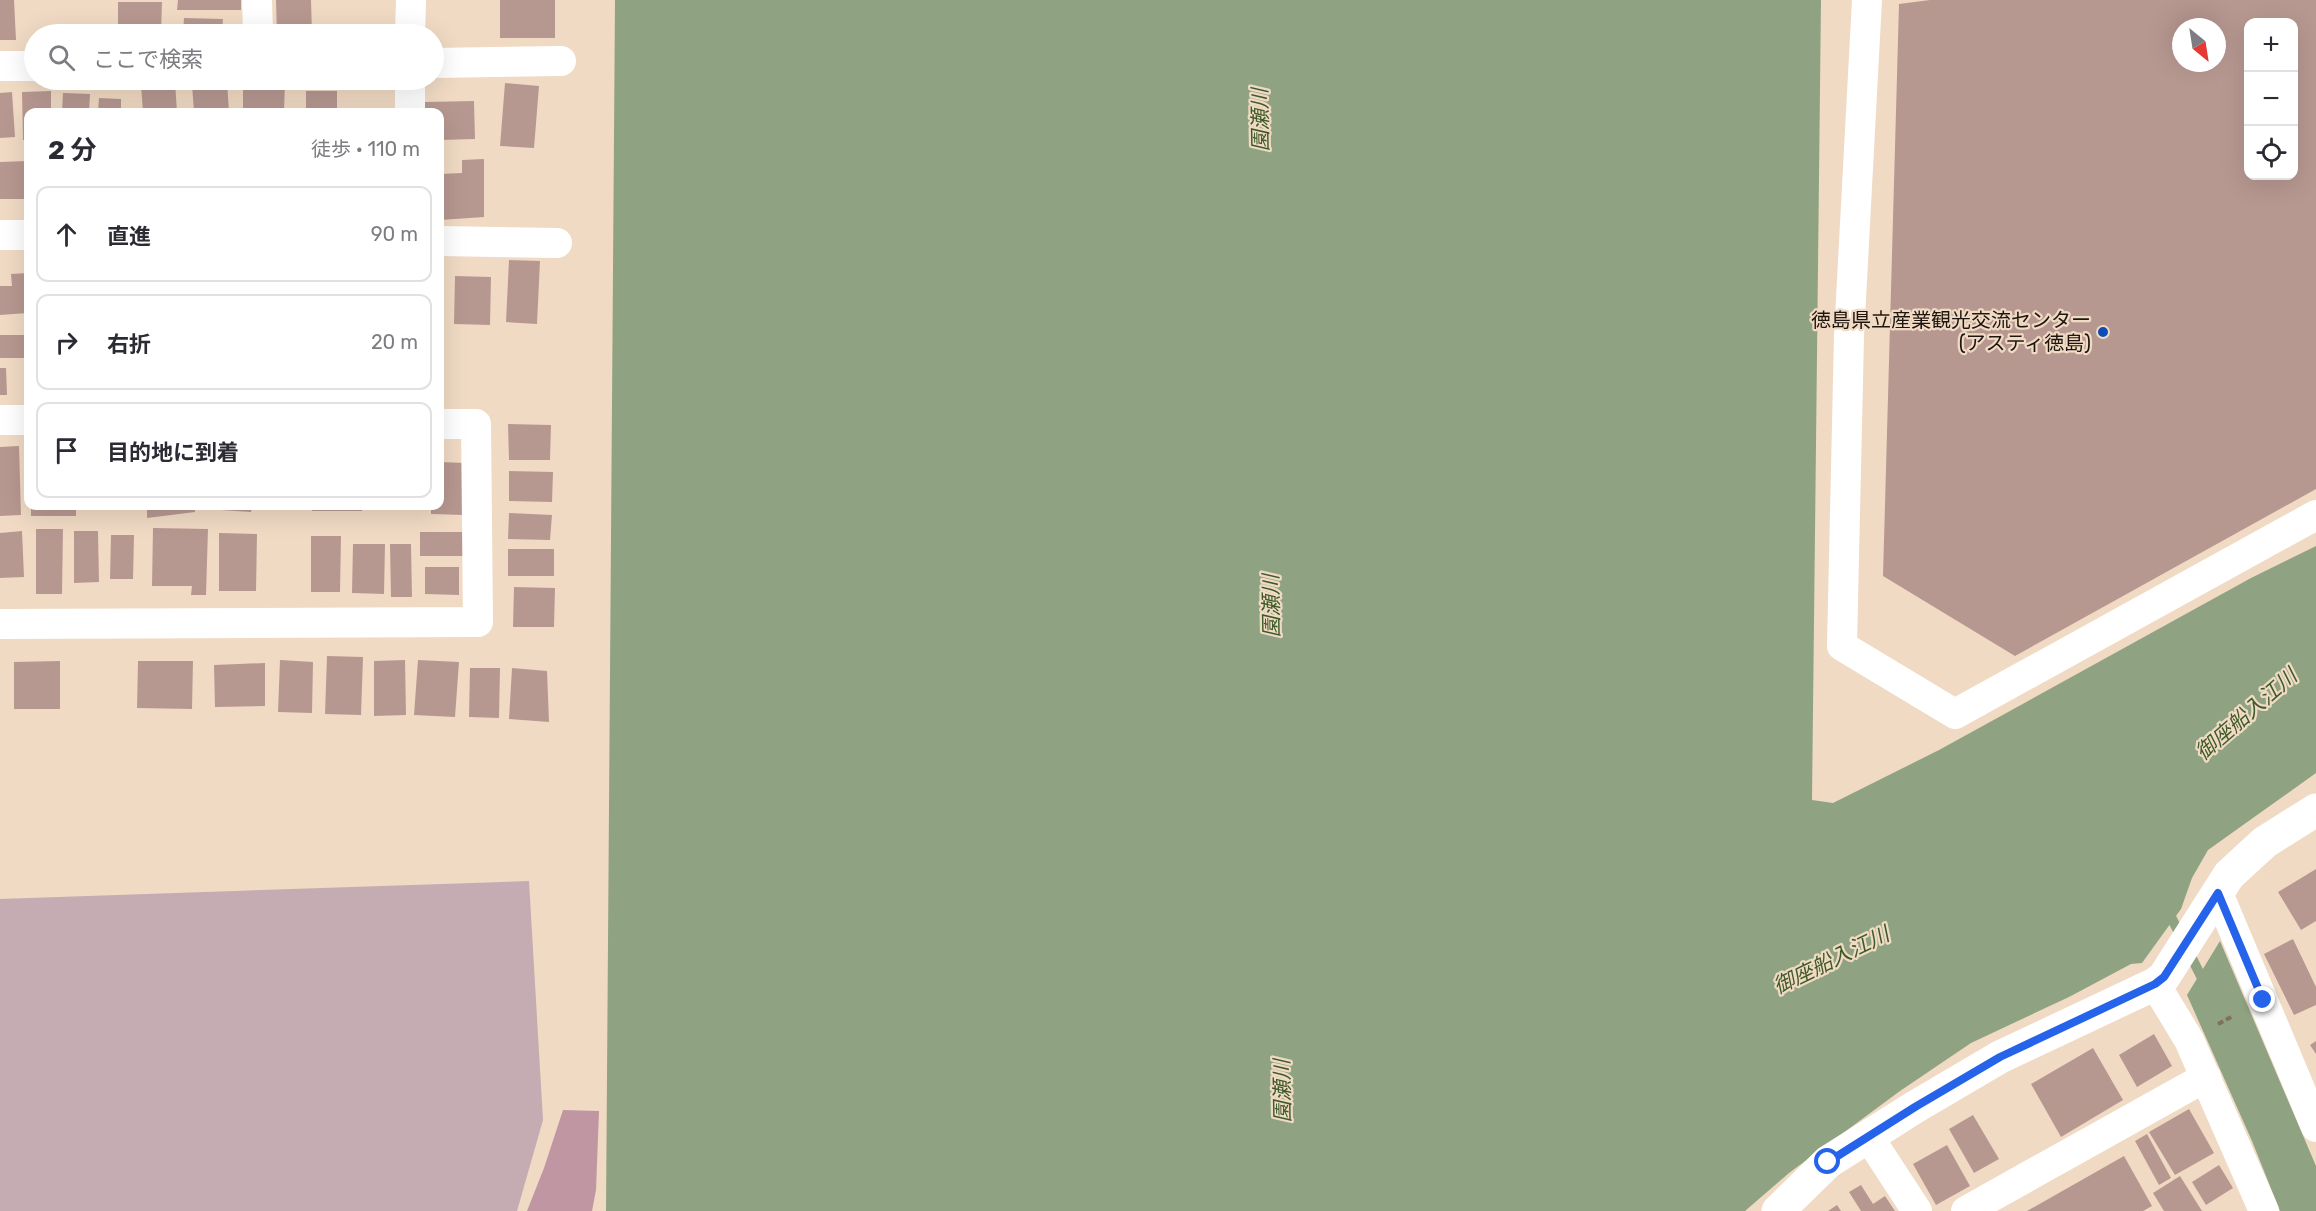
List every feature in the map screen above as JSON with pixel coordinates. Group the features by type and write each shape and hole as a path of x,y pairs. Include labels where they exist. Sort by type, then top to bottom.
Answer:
{"street":[{"path":"257,0 258,24"},
{"path":"410,24 411,0"},
{"path":"1867,0 1850,336 1842,646 1955,714 2316,515"},
{"path":"444,63 561,61"},
{"path":"0,66 24,66"},
{"path":"410,90 410,108"},
{"path":"0,235 24,236"},
{"path":"444,241 557,243"},
{"path":"0,420 24,420"},
{"path":"0,624 478,622 476,424 444,424"},
{"path":"1778,1211 1828,1162 1868,1136 2000,1057 2159,980 2229,875 2241,862 2265,843 2316,810"},
{"path":"2212,900 2315,1119"},
{"path":"2159,980 2206,1077 2264,1211"},
{"path":"1966,1211 2206,1077"},
{"path":"1868,1136 1917,1211"}],"path":[{"path":"2211,1028 2241,1012"}],"shaded area":[{"path":"529,881 543,1120 517,1211 0,1211 0,899"},
{"path":"563,1110 599,1111 596,1190 592,1211 527,1211 544,1168"}],"water":[{"path":"615,0 1821,0 1812,800 1833,803 1939,750 2251,578 2316,546 2316,773 2208,850 2192,878 2181,909 2142,963 2131,964 2069,997 1971,1043 1900,1091 1789,1173 1745,1211 606,1211"},
{"path":"2220,941 2316,1166 2316,1211 2280,1211 2252,1141 2187,995"}],"building":[{"path":"0,0 14,0 16,40 0,40"},
{"path":"178,0 241,0 241,10 177,10"},
{"path":"276,0 311,0 312,24 277,24"},
{"path":"500,0 555,0 555,38 500,38"},
{"name":"徳島県立産業観光交流センター (アスティ徳島)","path":"1930,0 2316,0 2316,489 2015,656 1883,576 1899,4"},
{"path":"118,2 162,2 161,24 118,24"},
{"path":"184,18 223,19 223,24 184,24"},
{"path":"505,83 539,86 534,148 500,146"},
{"path":"141,90 176,90 177,108 143,108"},
{"path":"192,90 228,90 229,108 194,108"},
{"path":"243,90 285,90 284,108 243,108"},
{"path":"51,91 51,108 24,108 24,140 23,140 22,92"},
{"path":"306,91 337,91 337,108 306,108"},
{"path":"12,92 15,137 0,138 0,93"},
{"path":"63,93 90,94 89,108 62,108"},
{"path":"99,98 121,99 121,108 98,108"},
{"path":"474,101 475,139 444,140 444,108 425,108 425,102"},
{"path":"484,159 484,217 444,220 444,174 462,173 462,160"},
{"path":"24,161 24,199 0,199 0,162"},
{"path":"509,260 540,261 537,324 506,322"},
{"path":"24,273 24,313 0,315 0,286 12,286 11,274"},
{"path":"455,276 491,277 490,325 454,324"},
{"path":"0,335 24,335 24,358 0,358"},
{"path":"0,368 6,368 7,395 0,395"},
{"path":"508,424 551,425 550,460 509,460"},
{"path":"19,446 21,515 0,516 0,447"},
{"path":"444,462 465,463 464,515 431,514 431,510 444,510"},
{"path":"509,471 553,472 552,502 509,501"},
{"path":"31,510 76,510 76,516 31,516"},
{"path":"147,510 195,510 195,512 147,518"},
{"path":"221,510 251,510 251,512"},
{"path":"312,510 362,510 362,511"},
{"path":"509,513 552,515 550,540 508,539"},
{"path":"153,528 208,529 206,595 191,595 192,586 152,586"},
{"path":"36,529 63,529 62,594 36,594"},
{"path":"22,531 24,577 0,578 0,533"},
{"path":"74,531 98,531 99,582 74,583"},
{"path":"420,532 464,532 464,556 420,556"},
{"path":"219,533 257,534 256,591 219,591"},
{"path":"111,535 134,535 133,579 110,579"},
{"path":"311,536 341,536 340,592 311,592"},
{"path":"353,544 385,544 384,594 352,593"},
{"path":"390,544 411,544 412,597 391,597"},
{"path":"508,549 554,549 554,576 508,576"},
{"path":"425,567 459,567 459,595 425,594"},
{"path":"514,587 555,588 554,627 513,627"},
{"path":"327,656 363,657 361,715 325,714"},
{"path":"280,660 313,662 312,713 278,712"},
{"path":"405,660 406,715 374,716 374,661"},
{"path":"418,660 459,662 455,717 414,715"},
{"path":"60,661 60,709 14,709 14,662"},
{"path":"138,661 193,661 192,709 137,708"},
{"path":"265,663 265,706 215,707 214,665"},
{"path":"470,668 500,668 499,718 469,717"},
{"path":"512,668 547,671 549,722 509,719"},
{"path":"2316,869 2316,921 2301,930 2278,892"},
{"path":"2293,939 2316,987 2316,1005 2294,1015 2264,954"},
{"path":"2154,1034 2172,1066 2137,1087 2119,1055"},
{"path":"2316,1041 2316,1054 2310,1045"},
{"path":"2093,1048 2123,1100 2061,1137 2031,1084"},
{"path":"2189,1109 2214,1153 2175,1175 2149,1132"},
{"path":"1973,1115 1999,1159 1974,1173 1949,1129"},
{"path":"2147,1134 2171,1178 2159,1185 2135,1141"},
{"path":"1947,1145 1970,1186 1936,1205 1913,1164"},
{"path":"2124,1156 2152,1206 2143,1211 2027,1211"},
{"path":"2219,1165 2233,1188 2206,1205 2192,1182"},
{"path":"2180,1176 2202,1211 2164,1211 2153,1193"},
{"path":"1861,1185 1873,1204 1885,1196 1895,1211 1861,1211 1849,1192"},
{"path":"1837,1205 1841,1211 1828,1211"}],"waterway":[{"path":"2167,909 2206,986"}],"place":[{"name":"徳島県立産業観光交流センター (アスティ徳島)","path":"2103,332"}],"route":[{"path":"1828,1162 2000,1057 2155,984 2164,977 2218,893 2263,1000"}],"water label":[{"name":"園瀬川","path":"1260,120"},
{"name":"園瀬川","path":"1271,606"},
{"name":"御座船入江川","path":"2246,714"},
{"name":"御座船入江川","path":"1831,960"},
{"name":"園瀬川","path":"1282,1091"}]}
